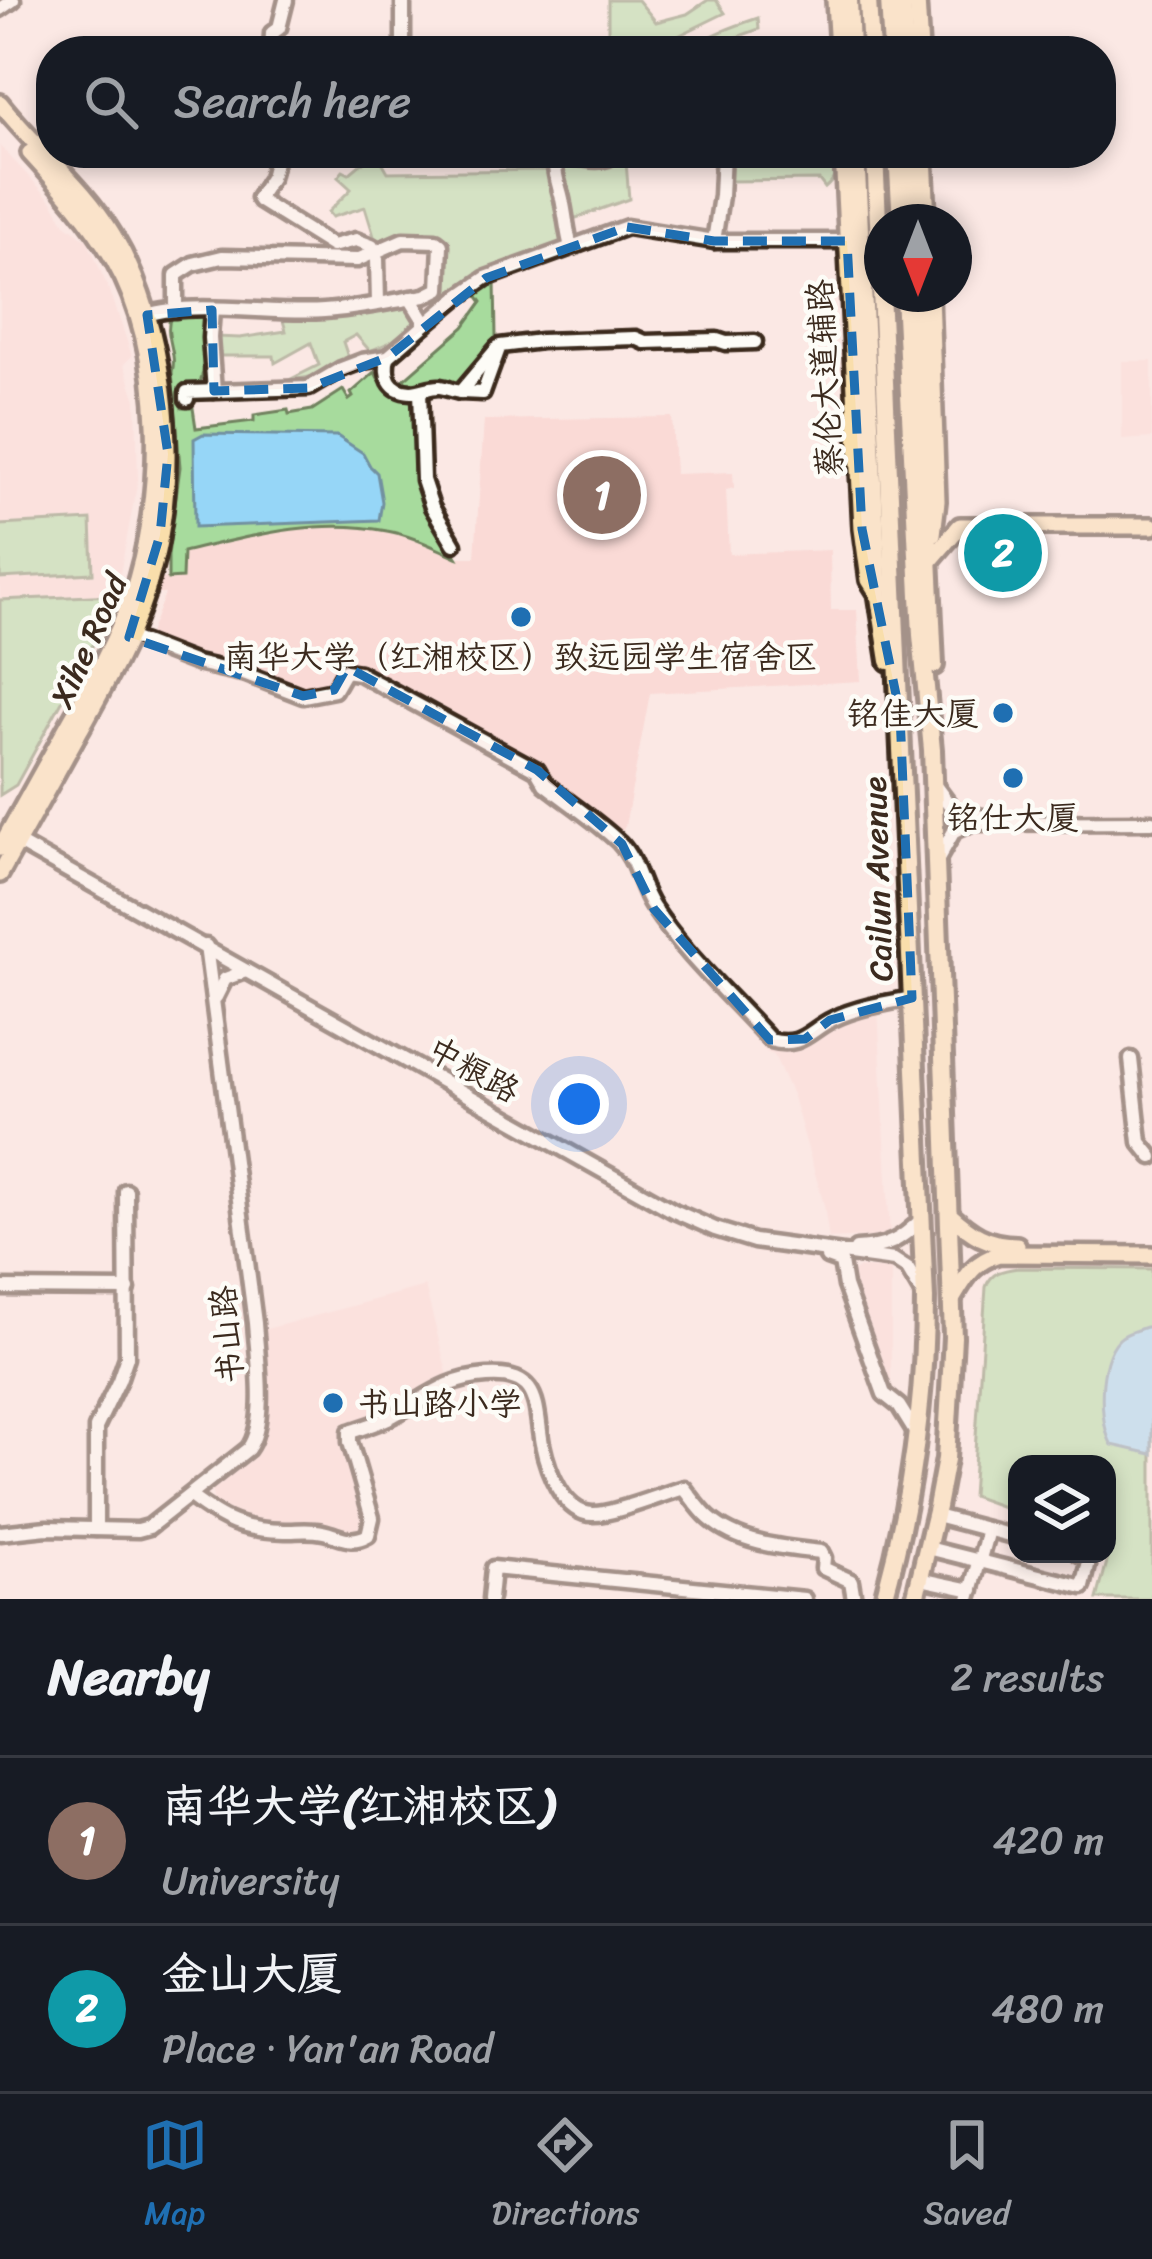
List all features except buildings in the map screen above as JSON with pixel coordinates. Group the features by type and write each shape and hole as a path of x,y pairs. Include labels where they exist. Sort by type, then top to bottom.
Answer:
{"highway":[{"path":"850,0 851,36"},
{"path":"868,0 870,36"},
{"path":"889,0 891,36"},
{"path":"902,0 904,36"},
{"path":"857,168 879,597 900,714"},
{"name":"Cailun Avenue","path":"876,168 926,1299 917,1435 900,1541 884,1599"},
{"path":"898,168 900,204"},
{"path":"911,168 913,204"},
{"name":"Cailun Avenue","path":"905,312 921,635 932,750 953,1337 946,1460 915,1599"},
{"path":"918,312 935,673 932,750"}],"main road":[{"path":"835,0 837,36"},
{"path":"917,0 919,36"},
{"name":"Xihe Road","path":"0,103 36,144"},
{"name":"Xihe Road","path":"0,119 36,161"},
{"name":"Xihe Road","path":"0,874 11,839 117,632 139,571 155,453 142,317 91,224 42,168"},
{"name":"Xihe Road","path":"11,839 105,686 129,638 160,535 168,454 160,369 128,262 100,216 58,168"},
{"name":"蔡伦大道辅路","path":"844,168 862,529 869,580 879,597"},
{"path":"925,168 926,204"},
{"path":"930,561 937,501 931,312"},
{"path":"937,501 959,516 1152,516"},
{"path":"930,561 960,526 1152,526"},
{"path":"949,1214 981,1240 999,1245 1152,1250"},
{"path":"952,1300 970,1271 999,1254 1152,1250"}],"street":[{"path":"0,9 13,0"},
{"path":"272,36 279,28 286,0"},
{"path":"403,0 403,36"},
{"path":"273,168 260,201 332,246 356,240 372,246 378,303"},
{"path":"555,168 571,247"},
{"path":"714,242 722,168"},
{"path":"187,399 187,392 309,388 341,369 388,357 486,278 627,227 714,242 848,241"},
{"path":"142,317 160,310 326,311 425,296 439,289 440,242 403,240 357,260 222,256 203,260 176,275 176,310"},
{"path":"410,298 426,324"},
{"path":"212,310 214,391"},
{"path":"388,357 389,383 411,392 439,386 451,392 482,393 500,346 636,338 645,342 755,342"},
{"path":"420,391 423,480 432,507 454,544"},
{"path":"129,638 303,696 334,689 345,671 358,673 537,770 545,784 622,844 664,922 770,1040 806,1040 830,1020 868,1006 912,998"},
{"path":"933,783 954,812 972,817 1152,820"},
{"path":"936,864 954,830 972,823 1152,820"},
{"name":"中粮路","path":"11,839 715,1224 815,1246 879,1249 923,1218"},
{"name":"中粮路","path":"206,945 674,1211 754,1241 894,1260 908,1269 926,1299"},
{"name":"书山路","path":"0,1533 148,1527 254,1442 259,1382 252,1300 206,945"},
{"path":"214,1004 226,979 245,971"},
{"path":"1131,1059 1140,1142 1152,1156"},
{"path":"96,1529 96,1427 127,1357 126,1191"},
{"path":"815,1251 841,1262 845,1286 884,1394 899,1406 917,1435"},
{"path":"0,1288 128,1289"},
{"path":"190,1496 220,1518 250,1529 319,1531 359,1540 368,1534 372,1518 350,1432 462,1379 511,1377 535,1396 542,1444 553,1475 580,1511 596,1514 684,1488 710,1519 728,1530 770,1546 821,1552 823,1568 851,1581 854,1599"},
{"path":"935,1516 1008,1536"},
{"path":"920,1579 971,1595 988,1530"},
{"path":"928,1548 1083,1587 1089,1563"},
{"path":"490,1599 493,1568 804,1599"},
{"path":"656,1599 661,1585"}],"highlighted area":[{"path":"627,227 714,241 847,241 862,529 900,714 912,998 830,1020 805,1039 770,1040 654,909 622,844 537,770 347,667 334,690 303,696 129,637 160,535 168,454 147,315 212,310 214,391 309,388 388,357 486,278"}],"shaded area":[{"path":"0,146 52,201 65,224 87,240 132,356 124,364 136,400 138,480 119,579 182,578 182,552 257,534 332,524 391,531 457,557 475,557 484,420 672,417 675,474 733,472 734,488 726,490 729,554 830,550 831,610 857,610 861,681 650,693 621,833 555,785 543,766 529,756 353,662 344,661 330,687 305,691 195,661 146,641 165,594 114,595 106,621 16,785 0,795"},
{"path":"1122,361 1152,361 1152,438 1122,440"},
{"path":"878,1008 890,1236 829,1239 793,1097 774,1055 766,1052 774,1047 802,1049 842,1020"},
{"path":"859,1268 891,1269 891,1395 846,1274"},
{"name":"书山路小学","path":"425,1286 448,1376 385,1414 345,1429 366,1512 360,1532 253,1525 216,1511 210,1485 261,1447 263,1330"}],"green space":[{"path":"608,0 638,0 656,22 687,14 708,0 716,0 725,13 678,36 608,36"},
{"path":"758,18 759,29 740,36 711,36"},
{"path":"356,168 386,168 388,172 548,170 564,240 562,245 447,295 441,238 411,233 377,246 365,207 332,217 328,212 351,189 338,177 343,171 349,174"},
{"path":"626,168 629,199 568,221 558,169"},
{"path":"728,168 837,168 825,188 819,180 727,181"},
{"path":"495,280 496,337 464,385 396,386 393,375 400,383 464,327 482,302 474,291"},
{"path":"404,304 417,322 370,351 356,335 343,342 348,357 313,376 289,380 319,365 311,343 275,363 274,356 221,356 217,337 286,331 282,317 322,318"},
{"path":"171,316 207,316 200,384 181,387 182,408 193,408 196,428 254,421 254,415 312,410 343,390 349,400 375,372 386,386 414,396 428,509 457,557 387,531 310,527 183,552 182,578 168,579 180,467"},
{"path":"91,520 93,573 0,578 0,525"},
{"path":"113,595 106,621 16,785 0,795 0,600"},
{"path":"1152,1269 1152,1599 1097,1599 1107,1563 1116,1563 1116,1455 1008,1455 1008,1509 972,1496 986,1287 1003,1271"}],"water":[{"path":"203,434 337,436 363,453 377,473 382,502 379,520 195,527 194,439"},
{"path":"1152,1327 1152,1454 1112,1445 1103,1407 1104,1376 1112,1349 1122,1337"}],"place":[{"name":"南华大学(红湘校区)","path":"602,495"},
{"name":"金山大厦","path":"1003,553"},
{"name":"南华大学（红湘校区）致远园学生宿舍区","path":"521,617"},
{"name":"铭佳大厦","path":"1003,713"},
{"name":"铭仕大厦","path":"1013,778"},
{"name":"书山路小学","path":"333,1403"}]}
